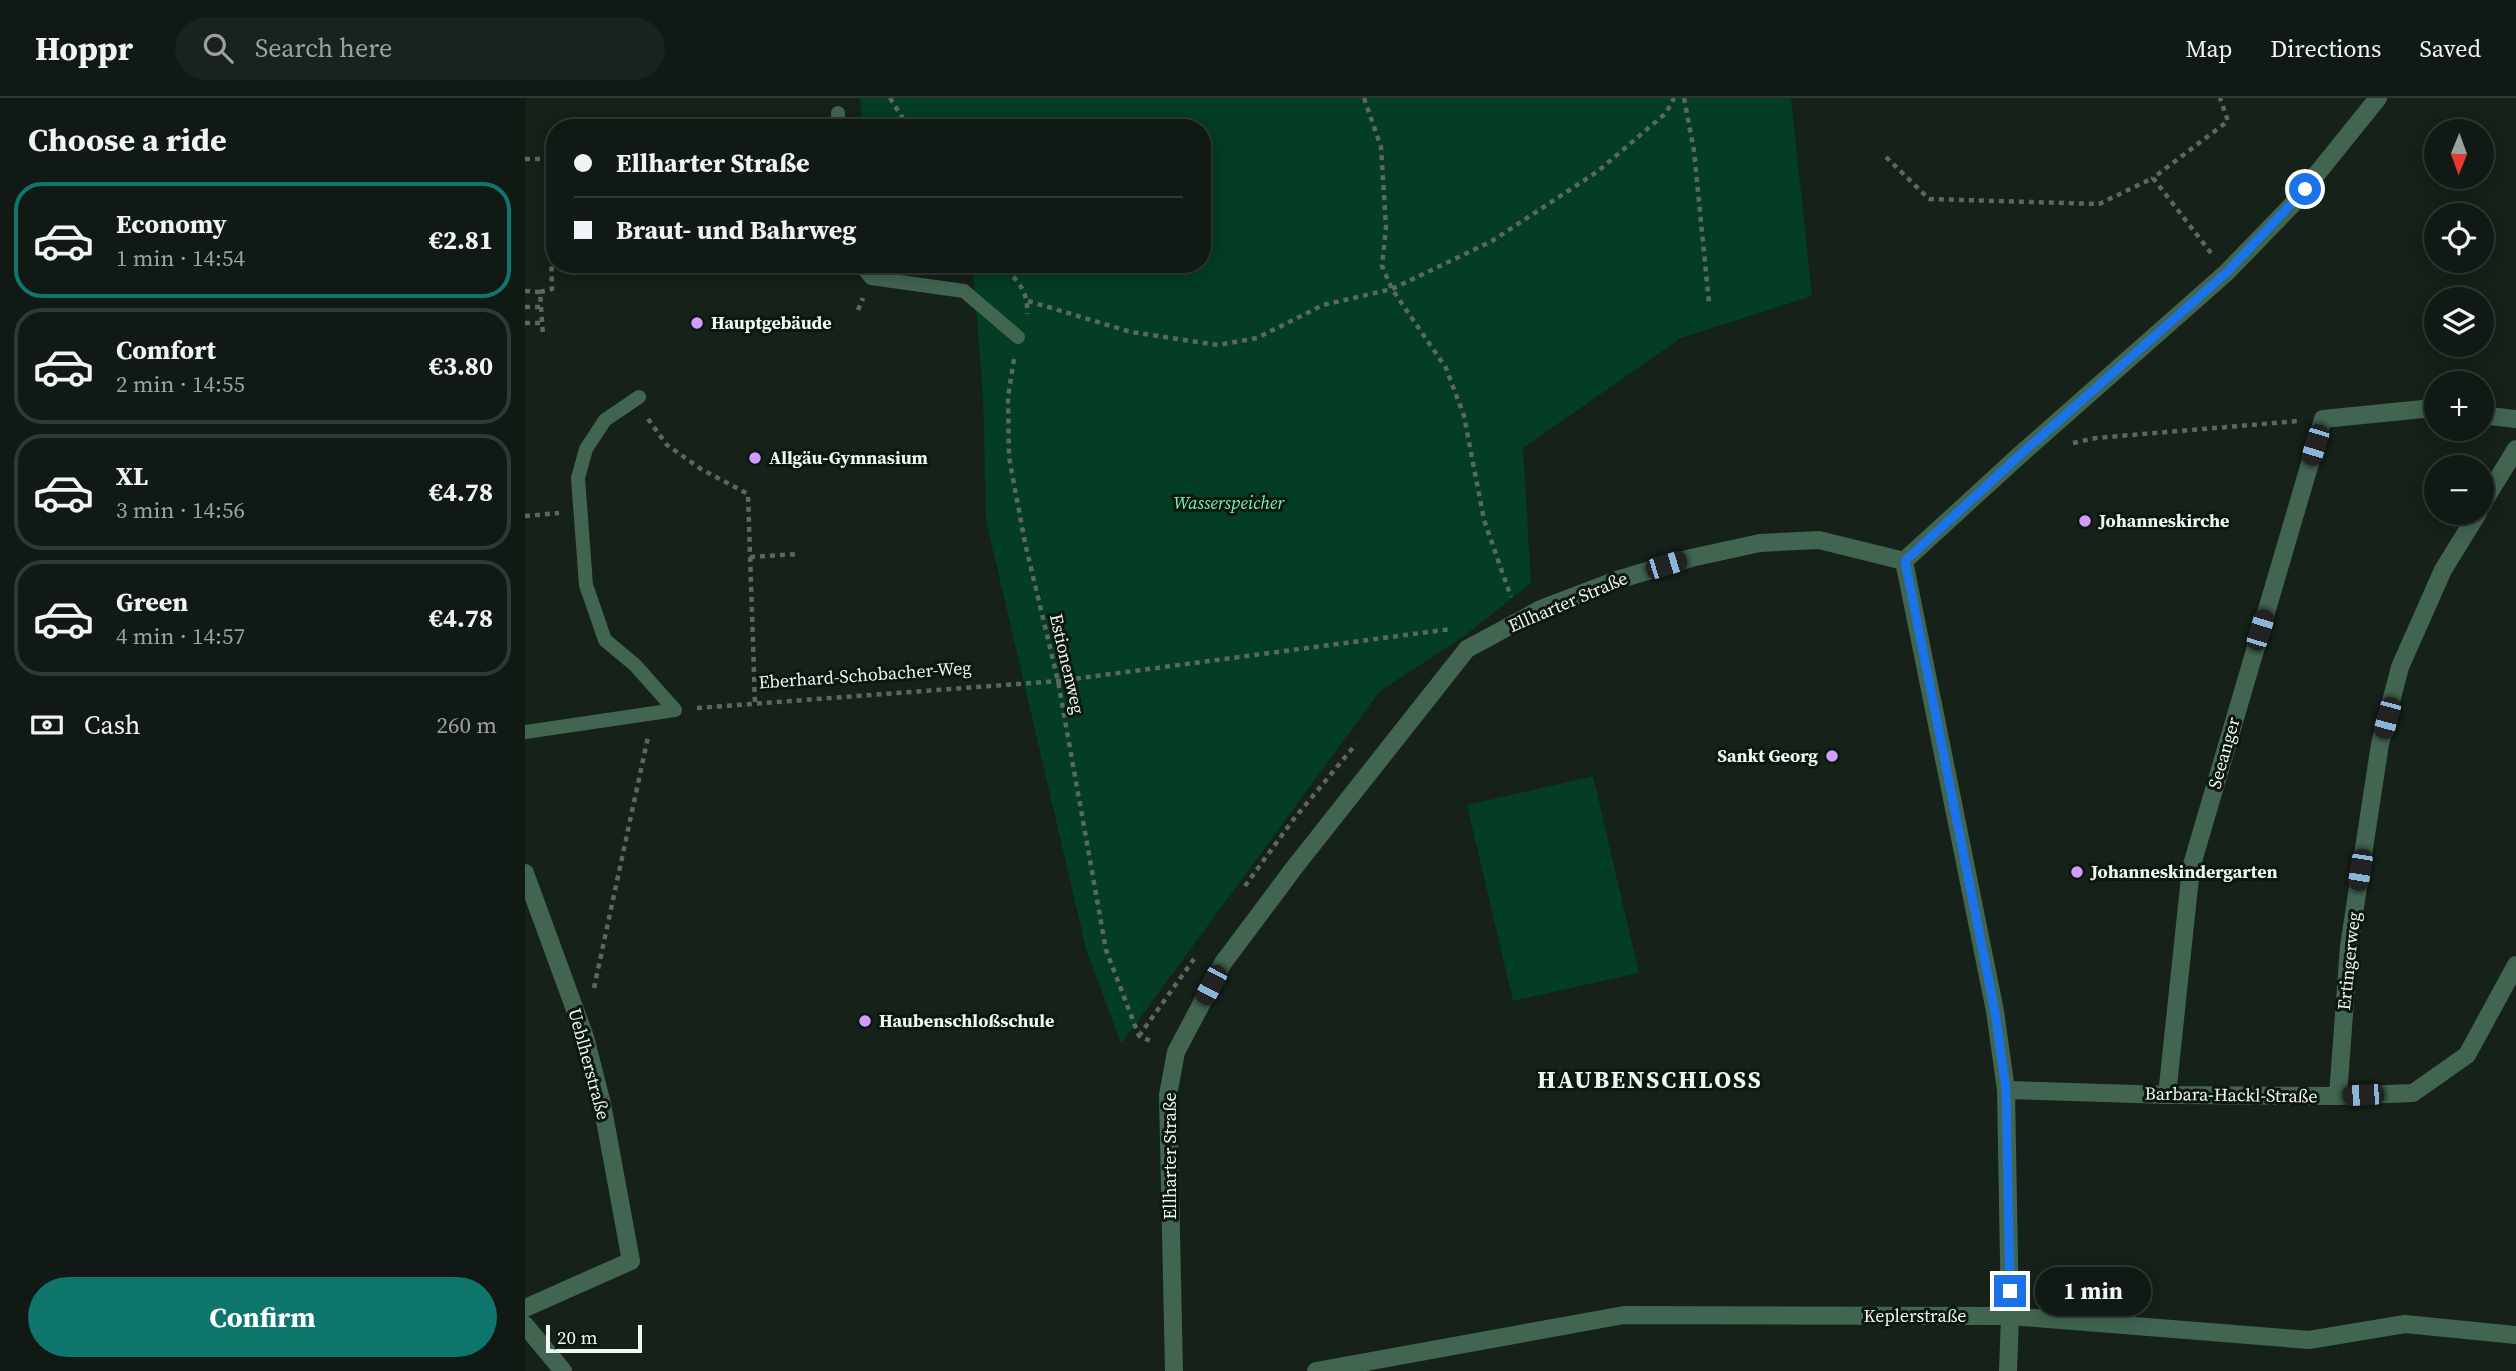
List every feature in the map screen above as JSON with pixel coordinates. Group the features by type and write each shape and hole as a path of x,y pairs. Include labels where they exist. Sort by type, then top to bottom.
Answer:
{"street":[{"path":"2008,1371 2010,1316 2006,1090 1995,1012 1905,561 2022,453 2226,273 2291,206 2363,120 2378,98"},
{"path":"2323,419 2424,409"},
{"path":"2494,416 2516,419"},
{"name":"Seeanger","path":"2167,1095 2190,867 2323,419"},
{"path":"2494,485 2516,449"},
{"name":"Ertingerweg","path":"2338,1097 2349,946 2380,744 2400,667 2443,570 2471,525"},
{"name":"Ellharter Straße","path":"1174,1371 1168,1095 1176,1052 1223,963 1294,868 1467,649 1519,620 1617,580 1691,558 1760,543 1818,540 1905,561"},
{"name":"Ueblherstraße","path":"525,873 585,1037 602,1104 631,1261 525,1308"},
{"name":"Barbara-Hackl-Straße","path":"2006,1090 2338,1097 2413,1093 2467,1055 2516,965"},
{"name":"Keplerstraße","path":"1316,1371 1623,1315 2010,1316 2309,1340 2405,1324 2516,1335"},
{"path":"525,1325 563,1371"}],"lane":[{"path":"867,273 871,278 964,291 1018,337"},
{"path":"639,397 605,421 586,449 577,478 586,585 605,640 635,665 675,710"},
{"path":"525,732 675,710"}],"path":[{"path":"890,98 903,119"},
{"path":"1364,98 1381,148 1386,227 1383,266 1392,289 1446,368 1464,416 1484,520 1519,620"},
{"path":"1010,273 1028,301 1131,332 1218,345 1257,338 1323,305 1392,289 1492,241 1597,172 1666,113 1674,98"},
{"path":"1684,98 1694,151 1709,303"},
{"path":"1886,157 1929,199 2099,204 2153,178 2228,121 2220,98"},
{"path":"525,159 546,159"},
{"path":"2153,178 2226,273"},
{"path":"525,291 540,292 552,289 552,273"},
{"path":"540,292 543,335"},
{"name":"Estionenweg","path":"1028,301 1007,397 1009,457 1025,543 1058,681 1106,950 1139,1036 1176,1052"},
{"path":"525,307 541,307"},
{"path":"525,323 543,323"},
{"path":"639,397 643,411 667,445 701,470 748,495 755,702"},
{"path":"2096,438 2323,419"},
{"path":"525,516 580,511"},
{"path":"750,557 798,554"},
{"name":"Eberhard-Schobacher-Weg","path":"675,710 1058,681 1465,627"},
{"path":"593,996 605,928 654,712"}],"green space":[{"name":"Wasserspeicher","path":"860,98 1791,98 1812,296 1681,338 1523,448 1531,583 1463,637 1380,691 1121,1044 1086,949 986,520 983,396 973,273 1211,273 1211,119 862,119"},
{"path":"1593,776 1639,973 1513,1001 1467,805"}],"place":[{"name":"Hauptgebäude","path":"697,323"},
{"name":"Allgäu-Gymnasium","path":"755,458"},
{"name":"Johanneskirche","path":"2085,521"},
{"name":"Sankt Georg","path":"1832,756"},
{"name":"Johanneskindergarten","path":"2077,872"},
{"name":"Haubenschloßschule","path":"865,1021"}],"district":[{"name":"HAUBENSCHLOSS","path":"1650,1080"}],"route":[{"path":"2010,1291 2006,1090 1995,1012 1905,561 2022,453 2226,273 2305,189"}]}
